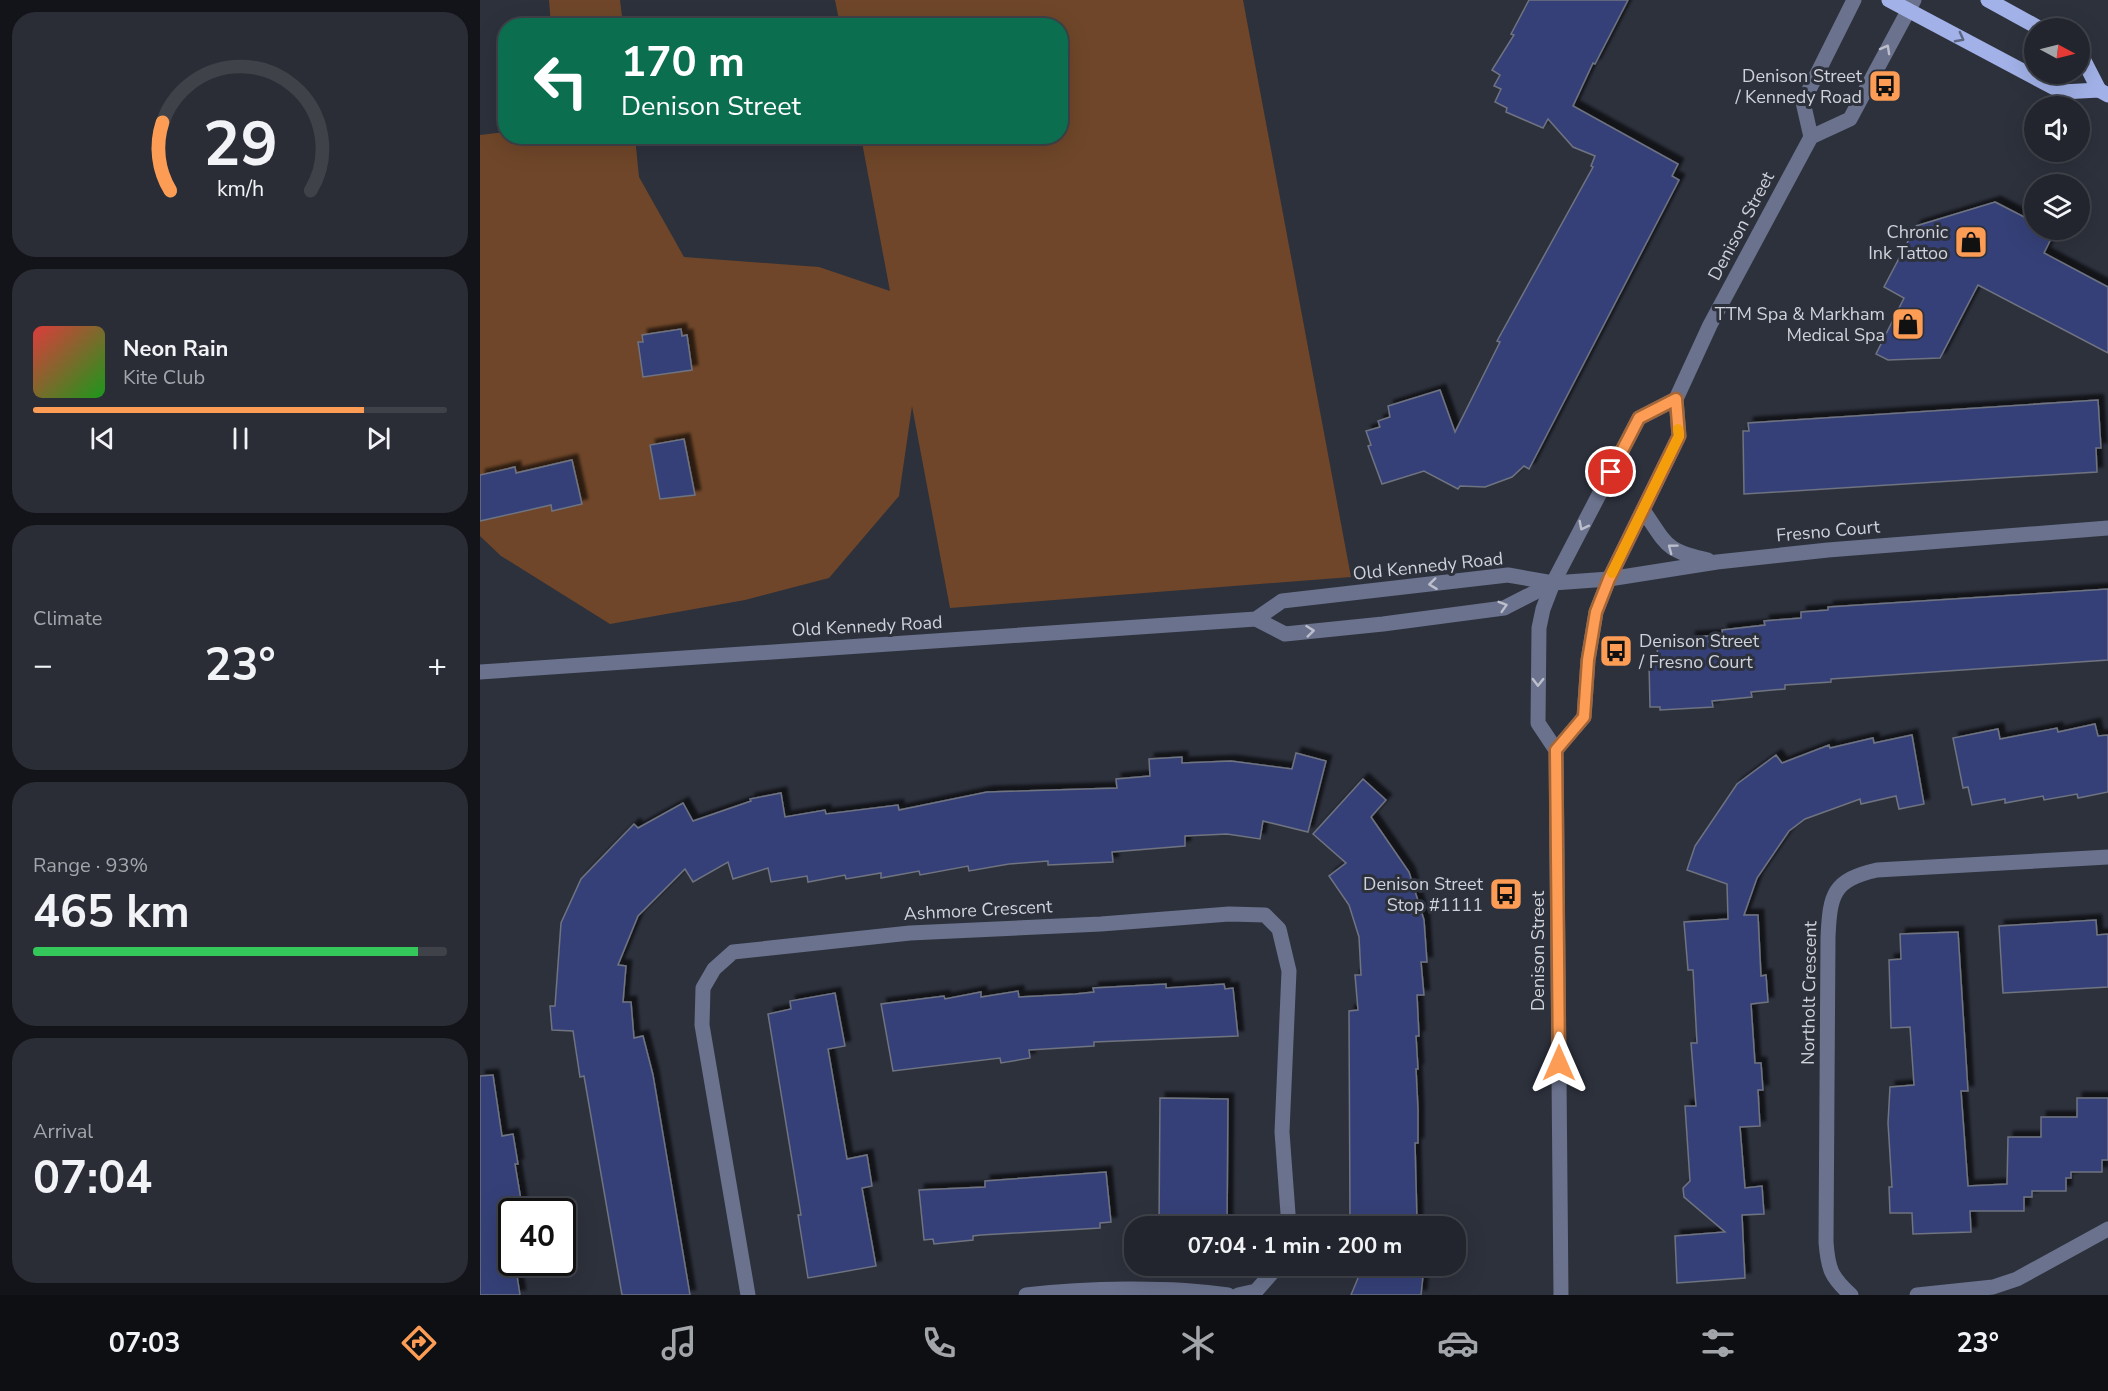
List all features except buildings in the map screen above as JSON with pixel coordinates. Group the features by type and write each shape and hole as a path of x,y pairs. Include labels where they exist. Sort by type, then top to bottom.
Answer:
{"main road":[{"path":"1889,0 1911,5 2062,92 2103,93"},
{"path":"1989,0 2024,20"},
{"path":"2090,70 2103,93"}],"street":[{"path":"1854,0 1803,102 1811,138 1850,118 1911,5"},
{"name":"Denison Street","path":"1561,1295 1556,750 1584,717 1591,635 1609,579 1679,436 1676,399 1710,325 1811,138"},
{"path":"1556,750 1538,723 1539,628 1553,583 1639,418 1676,399"},
{"path":"1643,510 1664,542 1679,554 1717,562"},
{"name":"Fresno Court","path":"1553,583 1609,579 1717,562 1828,550 2108,528"},
{"name":"Old Kennedy Road","path":"480,672 1256,619 1282,601 1508,575 1553,583"},
{"path":"1256,619 1285,634 1383,624 1504,608 1553,583"},
{"name":"Northolt Crescent","path":"1851,1295 1834,1280 1828,1263 1826,1242 1828,937 1830,904 1839,884 1857,874 1877,870 2108,857"},
{"name":"Ashmore Crescent","path":"748,1295 702,1025 703,988 714,969 733,952 910,933 1101,924 1229,914 1265,915 1279,929 1289,971 1282,1132 1287,1216"},
{"path":"1917,1295 1983,1288 2018,1279 2108,1229"},
{"path":"1238,1295 1256,1291 1269,1276"},
{"path":"1026,1295 1085,1291 1207,1292 1228,1295"}],"shaded area":[{"path":"549,0 620,0 622,18 550,18"},
{"path":"835,0 1243,0 1351,577 950,608 912,406 899,496 829,578 745,600 610,624 501,556 480,536 480,135 498,133 498,144 636,144 639,177 684,257 819,267 890,291 862,144 1068,144 1068,18 839,18"}],"slow traffic":[{"path":"1612,573 1679,436 1678,429"}],"place":[{"name":"Denison Street / Kennedy Road","path":"1885,86"},
{"name":"Chronic Ink Tattoo","path":"1971,242"},
{"name":"TTM Spa & Markham Medical Spa","path":"1908,324"},
{"name":"Denison Street / Fresno Court","path":"1616,651"},
{"name":"Denison Street Stop #1111","path":"1506,894"}],"route":[{"path":"1559,1063 1556,750 1584,717 1588,660 1596,612 1609,579 1679,436 1676,399 1639,418 1611,472"}]}
